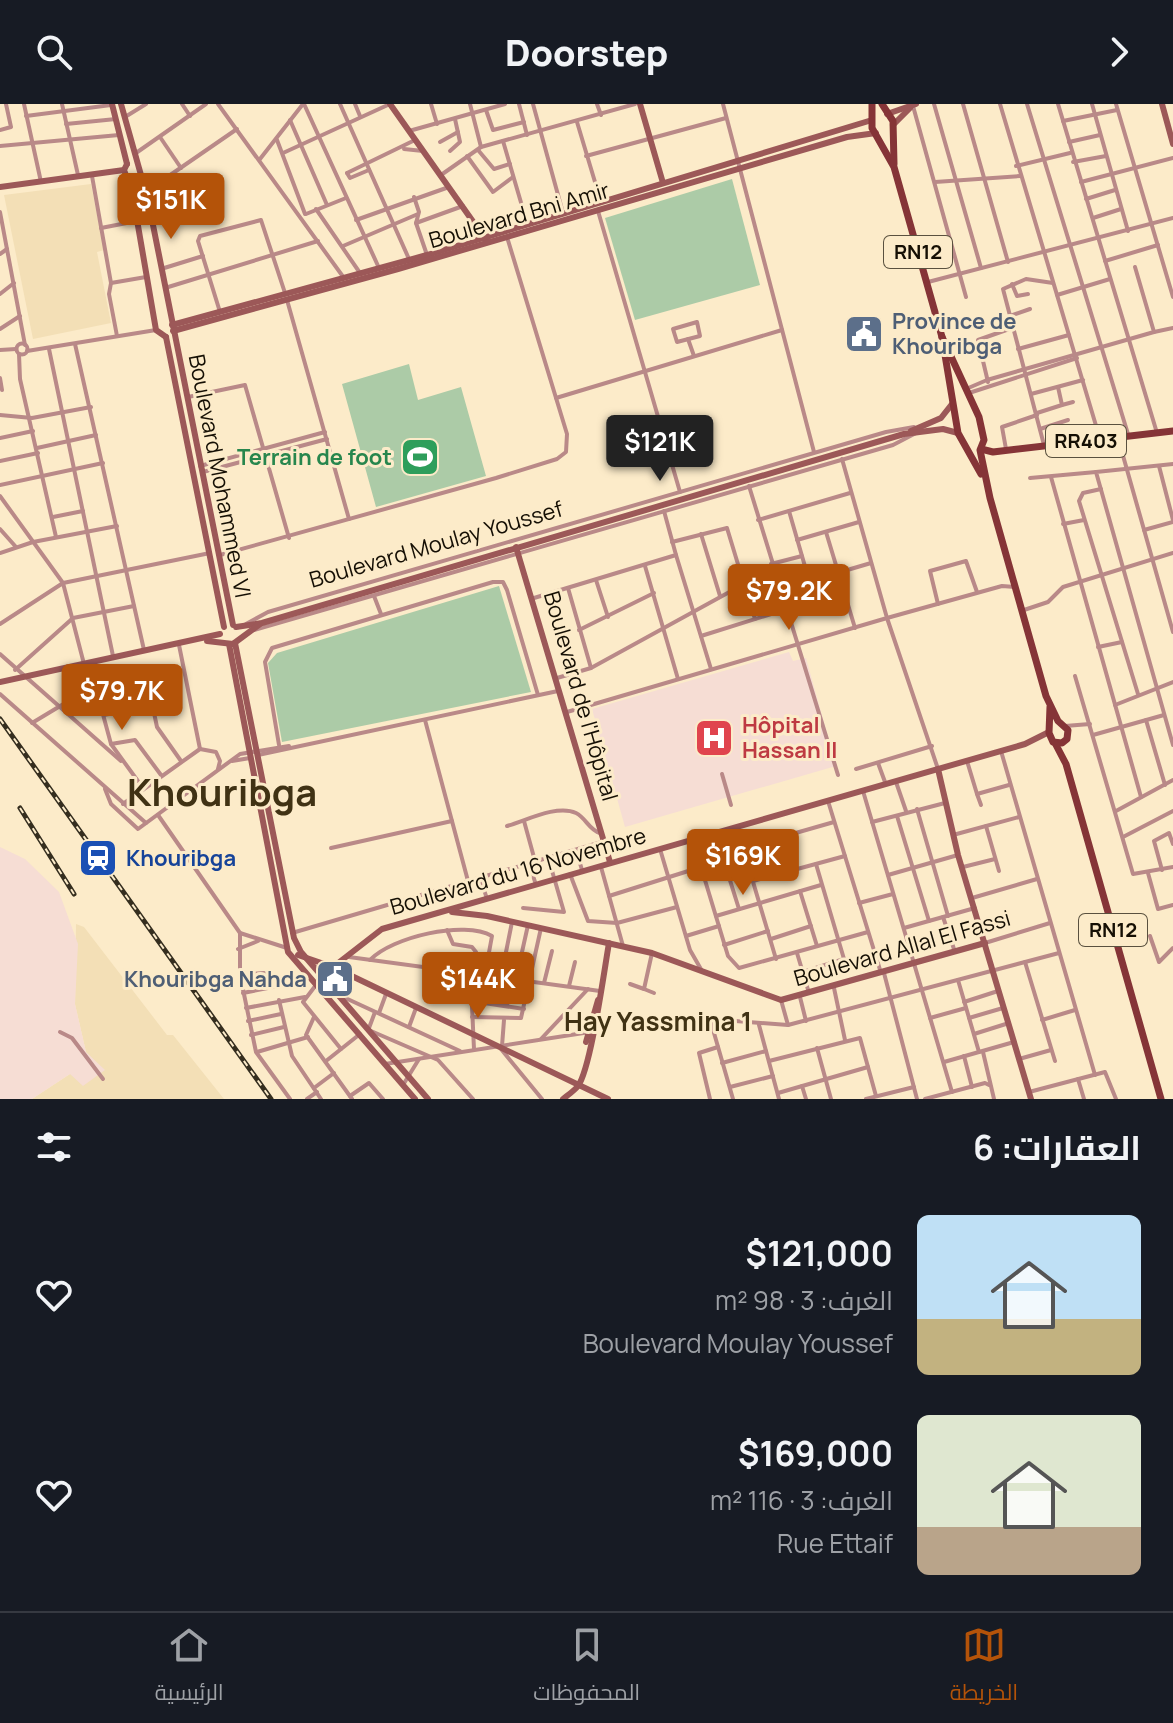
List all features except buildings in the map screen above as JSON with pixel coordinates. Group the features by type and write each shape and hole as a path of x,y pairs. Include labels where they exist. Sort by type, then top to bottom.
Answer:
{"main road":[{"path":"112,104 157,327"},
{"name":"Boulevard Mohammed VI","path":"121,104 146,192 214,554 234,626 229,638"},
{"path":"390,104 486,240"},
{"path":"637,104 663,183"},
{"name":"RN12","path":"872,104 877,134 894,167 942,337 958,433 990,498"},
{"name":"RN12","path":"882,104 893,126 894,167"},
{"path":"1162,104 1173,144"},
{"path":"873,119 914,105"},
{"path":"877,134 885,135 914,105"},
{"name":"Boulevard Bni Amir","path":"171,330 506,234 598,211 873,119"},
{"name":"Boulevard Bni Amir","path":"506,234 527,224 663,183 847,137 877,134"},
{"path":"126,169 133,175 137,166"},
{"path":"0,187 92,176 137,166"},
{"name":"Boulevard Bni Amir","path":"346,281 360,273 486,240"},
{"name":"Boulevard Bni Amir","path":"171,330 220,312 286,297"},
{"path":"157,327 162,320 171,330"},
{"path":"157,327 171,330"},
{"name":"Boulevard Mohammed VI","path":"171,330 229,638 292,933 300,955"},
{"name":"RN12","path":"942,337 967,390 984,440"},
{"path":"953,393 967,390"},
{"path":"918,430 941,418 952,404"},
{"path":"918,430 943,429 958,433"},
{"name":"Boulevard Moulay Youssef","path":"229,638 262,623 816,459 850,453 887,435 918,430"},
{"name":"RR403","path":"981,450 1173,431"},
{"path":"969,451 981,450 984,440 1002,450"},
{"name":"RN12","path":"981,450 990,498 1050,707 1051,736 1065,760 1161,1099"},
{"name":"Boulevard de l'Hôpital","path":"516,547 534,598 610,862"},
{"name":"Boulevard Moulay Youssef","path":"229,638 234,626 247,628"},
{"path":"0,682 199,641 229,638"},
{"name":"RN12","path":"1050,707 1065,731 1065,760"},
{"path":"1051,736 1065,731"},
{"path":"1051,736 1065,731"},
{"name":"Boulevard du 16 Novembre","path":"333,967 349,957 374,933 1051,736"},
{"name":"Boulevard Mohammed VI","path":"253,753 283,933 288,947"},
{"path":"938,769 958,855 1030,1095"},
{"path":"486,915 487,899"},
{"path":"471,904 486,915"},
{"path":"471,904 473,914"},
{"name":"Boulevard Allal El Fassi","path":"444,912 486,915 652,953 781,1000 809,995 985,943"},
{"path":"288,947 297,943"},
{"path":"560,1099 577,1085 609,943"},
{"path":"288,947 340,995 428,1099"},
{"path":"300,955 333,967 607,1099"},
{"path":"300,955 318,984 415,1099"},
{"path":"325,979 333,967"}],"street":[{"path":"0,105 8,104 10,128 0,130"},
{"path":"24,104 41,182"},
{"path":"62,104 78,178"},
{"path":"26,116 112,104"},
{"path":"125,117 146,104"},
{"path":"182,104 190,116"},
{"path":"134,154 206,104"},
{"path":"229,104 220,106 302,215 346,281"},
{"path":"259,160 303,104 379,268"},
{"path":"340,104 409,260"},
{"path":"355,104 361,117"},
{"path":"283,153 390,104"},
{"path":"431,104 437,124"},
{"path":"470,104 479,148 494,169 510,164"},
{"path":"409,131 505,104"},
{"path":"519,104 527,135"},
{"path":"533,104 563,213"},
{"path":"597,104 601,115"},
{"path":"441,175 479,148 637,104"},
{"path":"723,104 816,459"},
{"path":"934,104 981,268"},
{"path":"963,104 1008,262"},
{"path":"1000,104 1016,166 1100,439"},
{"path":"1027,104 1128,436"},
{"path":"1058,104 1070,153 1157,433"},
{"path":"1092,104 1128,231"},
{"path":"914,105 966,297"},
{"path":"1063,121 1117,107 1173,297"},
{"path":"486,110 493,130 524,122"},
{"path":"0,119 9,118"},
{"path":"586,156 726,118"},
{"path":"66,124 116,119"},
{"path":"450,151 460,144 455,119"},
{"path":"290,120 327,205"},
{"path":"577,122 601,202"},
{"path":"146,192 237,129"},
{"path":"440,142 458,132"},
{"path":"0,146 119,135"},
{"path":"1069,142 1100,135"},
{"path":"160,137 181,168"},
{"path":"277,140 302,215"},
{"path":"338,179 368,167 415,140"},
{"path":"503,141 527,224"},
{"path":"401,148 423,151"},
{"path":"1016,166 1070,153"},
{"path":"467,156 493,192 514,177"},
{"path":"1073,162 1106,156"},
{"path":"1081,182 1173,158"},
{"path":"935,182 1018,175 1021,178"},
{"path":"92,176 117,336"},
{"path":"356,220 449,187"},
{"path":"1086,199 1115,190"},
{"path":"414,197 418,214 416,223 427,255"},
{"path":"302,215 346,198"},
{"path":"416,223 463,206"},
{"path":"316,209 360,273"},
{"path":"1092,218 1121,209"},
{"path":"598,211 680,492"},
{"path":"0,212 27,351"},
{"path":"343,246 418,214"},
{"path":"926,282 1173,218"},
{"path":"220,312 198,241 200,236 259,220 286,297 349,519"},
{"path":"101,228 137,221"},
{"path":"0,624 63,583 289,538 563,456 569,443 506,234"},
{"path":"165,288 318,241"},
{"path":"1105,261 1158,245"},
{"path":"0,254 7,249"},
{"path":"161,269 203,256"},
{"path":"1135,267 1154,332"},
{"path":"111,283 148,276"},
{"path":"1044,445 1003,289 1026,279 1053,283"},
{"path":"1057,295 1110,279"},
{"path":"1,292 14,283"},
{"path":"1012,284 1018,297 1028,294"},
{"path":"1010,316 1030,309"},
{"path":"0,329 20,316"},
{"path":"699,323 701,334 688,339 677,342 673,329 699,323"},
{"path":"0,350 49,349 157,327"},
{"path":"988,382 978,340 1012,328"},
{"path":"967,390 1173,328"},
{"path":"556,398 782,330"},
{"path":"1018,349 1069,335"},
{"path":"688,339 694,357"},
{"path":"25,345 19,344 18,351 29,417 56,537"},
{"path":"75,344 144,652"},
{"path":"49,349 113,658"},
{"path":"0,378 2,390"},
{"path":"1031,394 1083,380"},
{"path":"186,398 245,385 289,538"},
{"path":"1058,387 1062,405"},
{"path":"1002,450 1002,427 1073,402"},
{"path":"0,415 29,417 91,407"},
{"path":"1040,429 1068,420"},
{"path":"1058,424 1061,443"},
{"name":"Boulevard Moulay Youssef","path":"247,628 260,615 664,511 749,486 887,435 918,430"},
{"name":"Boulevard Moulay Youssef","path":"247,628 374,596 680,492 816,459 842,459 850,453 893,445 918,430"},
{"path":"0,438 33,431"},
{"path":"199,470 265,456 325,432"},
{"path":"0,461 96,435"},
{"path":"1118,437 1173,632"},
{"path":"199,470 263,449 327,439"},
{"path":"842,459 887,618 938,769"},
{"path":"0,485 103,463"},
{"path":"1030,478 1173,464"},
{"path":"1143,530 1173,521 1159,466"},
{"path":"1096,472 1173,745"},
{"path":"1051,477 1141,797"},
{"path":"749,486 784,610 795,645 804,657 838,775"},
{"path":"1101,489 1080,496 1084,520 1138,694"},
{"path":"758,520 850,493"},
{"path":"1,499 63,583 84,664"},
{"path":"53,517 83,511"},
{"path":"664,511 711,669"},
{"path":"789,511 817,603 845,596"},
{"path":"1063,524 1084,520"},
{"path":"797,540 859,522"},
{"path":"0,553 33,542 117,526"},
{"path":"0,529 16,547"},
{"path":"672,542 729,530 755,619"},
{"path":"826,532 855,628"},
{"path":"701,534 720,596"},
{"path":"1021,611 1044,604 1057,589 1173,553"},
{"path":"534,598 676,555"},
{"path":"771,564 802,556"},
{"path":"938,604 930,571 938,566 966,561 977,593"},
{"path":"810,581 871,563"},
{"path":"644,566 678,679"},
{"path":"1002,586 1012,576"},
{"path":"596,580 608,617"},
{"path":"279,745 265,662 267,653 285,642 493,582 503,582 538,695"},
{"path":"557,678 591,668 744,584"},
{"path":"567,712 887,618 1002,586 1015,587"},
{"path":"568,588 591,668"},
{"path":"579,630 654,593"},
{"path":"374,596 381,614"},
{"path":"15,670 73,618 134,606"},
{"path":"701,636 784,610"},
{"path":"1098,647 1122,642"},
{"path":"179,645 200,749"},
{"path":"0,654 93,740 123,762"},
{"path":"146,675 157,727 181,761"},
{"path":"1075,676 1133,873 1173,868"},
{"path":"1115,705 1173,682"},
{"path":"32,723 95,685 111,744 143,788"},
{"path":"253,753 561,691"},
{"path":"0,694 146,823"},
{"path":"104,715 151,705"},
{"path":"1093,735 1164,714"},
{"path":"425,720 468,881"},
{"path":"1146,720 1165,785"},
{"path":"1065,731 1090,724"},
{"path":"1065,731 1080,727"},
{"path":"93,740 108,736"},
{"path":"111,744 135,740 161,775"},
{"path":"105,789 111,804 138,829 232,762 279,745 291,746"},
{"path":"856,769 932,746"},
{"path":"123,804 200,749 210,748 232,762"},
{"path":"1001,751 1095,1075"},
{"path":"214,774 220,766 219,756"},
{"path":"967,759 981,805"},
{"path":"878,763 885,782"},
{"path":"722,774 731,805"},
{"path":"895,780 906,813"},
{"path":"1116,811 1173,780"},
{"path":"977,794 1009,785"},
{"path":"862,789 943,1062 949,1095"},
{"path":"827,799 891,998 917,1099"},
{"path":"872,822 945,803"},
{"path":"917,809 955,952"},
{"path":"1123,837 1173,811"},
{"path":"507,826 553,812 569,812 576,813 597,833 602,832"},
{"path":"158,815 240,933 288,947"},
{"path":"897,816 929,921"},
{"path":"953,835 1019,817"},
{"path":"331,848 452,821"},
{"path":"524,821 536,885"},
{"path":"743,848 834,822"},
{"path":"736,826 776,959"},
{"path":"986,826 999,871"},
{"path":"1162,870 1154,841 1169,833 1173,844"},
{"path":"292,933 605,841"},
{"path":"660,848 692,954 702,971"},
{"path":"576,849 582,870"},
{"path":"609,896 701,867 708,859 722,855 739,909"},
{"path":"888,875 958,855"},
{"path":"753,881 845,856"},
{"path":"523,908 564,912 548,857"},
{"path":"962,868 995,859"},
{"path":"803,972 842,961 816,864"},
{"path":"601,865 623,946"},
{"path":"701,867 732,963 745,968 868,932"},
{"path":"1148,873 1158,909 1173,905"},
{"path":"570,874 586,919 617,923 677,907"},
{"path":"480,877 487,899"},
{"path":"972,898 1037,879"},
{"path":"716,916 822,885"},
{"path":"800,891 817,947"},
{"path":"859,903 893,894"},
{"path":"904,928 975,908"},
{"path":"501,977 512,922"},
{"name":"Boulevard Allal El Fassi","path":"985,943 1050,923"},
{"path":"507,1006 508,990 528,925"},
{"path":"686,936 719,926"},
{"path":"770,939 811,926"},
{"path":"472,1017 519,1020 541,928"},
{"path":"370,960 387,946 447,930 491,934 485,975"},
{"path":"447,930 453,944 476,951 471,985 474,1050"},
{"path":"724,945 768,931"},
{"path":"240,933 240,975 256,1052 290,1099"},
{"path":"1150,936 1159,962 1173,948"},
{"path":"238,949 259,940"},
{"path":"544,983 552,951"},
{"path":"644,989 652,953"},
{"path":"797,953 809,995"},
{"path":"733,1099 710,1019 788,1025 1059,953"},
{"path":"682,963 692,954"},
{"path":"349,957 600,991"},
{"path":"569,986 575,962"},
{"path":"1025,962 1055,1061"},
{"path":"240,975 264,973"},
{"path":"958,980 994,1099"},
{"path":"318,984 305,997 304,1004 341,1049"},
{"path":"630,984 654,993"},
{"path":"243,993 283,985"},
{"path":"471,985 508,990"},
{"path":"834,988 845,1040"},
{"path":"541,1039 588,989"},
{"path":"964,1002 998,991"},
{"path":"386,994 370,1029 431,1057"},
{"path":"340,995 462,1052"},
{"path":"246,1008 305,997"},
{"path":"800,997 806,1021"},
{"path":"279,1000 295,1061 321,1099"},
{"path":"781,1000 788,1025"},
{"path":"471,1001 524,1009"},
{"path":"409,1027 416,1008"},
{"path":"930,1018 966,1008"},
{"path":"969,1018 1003,1008"},
{"path":"1042,1020 1076,1010"},
{"path":"248,1021 282,1014"},
{"path":"314,1017 307,1029 308,1037 351,1098 369,1083 383,1099"},
{"path":"499,1047 504,1020"},
{"path":"974,1034 1009,1023"},
{"path":"759,1025 778,1097 802,1086 868,1067"},
{"path":"251,1035 285,1027"},
{"path":"60,1032 72,1038 103,1079"},
{"path":"385,1064 440,1058 590,1032"},
{"path":"326,1061 360,1034"},
{"path":"256,1052 308,1037"},
{"path":"769,1061 845,1040 862,1040 876,1096"},
{"path":"943,1062 1014,1042"},
{"path":"440,1058 445,1044"},
{"path":"499,1047 542,1099"},
{"path":"710,1099 699,1053 718,1047"},
{"path":"817,1048 831,1099"},
{"path":"1019,1059 1051,1050"},
{"path":"722,1063 766,1051"},
{"path":"964,1056 972,1087"},
{"path":"440,1058 473,1099"},
{"path":"403,1085 419,1059"},
{"path":"307,1099 334,1072"},
{"path":"1030,1095 1078,1079 1109,1074 1116,1099"},
{"path":"730,1087 773,1076"},
{"path":"1078,1079 1084,1099"},
{"path":"925,1099 985,1083 989,1085"},
{"path":"802,1086 806,1099"},
{"path":"866,1099 914,1087"}],"shaded area":[{"path":"91,184 104,250 97,252 111,323 33,339 4,195"},
{"name":"Hôpital Hassan II","path":"789,652 793,661 806,658 836,766 625,827 592,709"},
{"path":"0,847 25,859 59,892 78,944 75,1004 86,1052 105,1070 83,1086 70,1074 32,1099 0,1099"},
{"path":"76,924 84,927 167,1035 173,1035 224,1099 32,1099 70,1074 86,1052 75,1004"}],"green space":[{"path":"732,179 760,285 635,320 605,218"},
{"path":"409,364 418,400 461,387 486,476 376,507 342,384"},
{"path":"499,586 531,692 282,742 268,663 277,653"}],"railway":[{"path":"0,719 271,1099"},
{"path":"20,808 74,894"}],"place":[{"name":"Province de Khouribga","path":"864,334"},
{"name":"Terrain de foot","path":"420,457"},
{"name":"Hôpital Hassan II","path":"714,738"},
{"name":"Khouribga","path":"98,858"},
{"name":"Khouribga Nahda","path":"335,979"}],"district":[{"name":"Khouribga","path":"222,793"},
{"name":"Hay Yassmina 1","path":"658,1022"}]}
